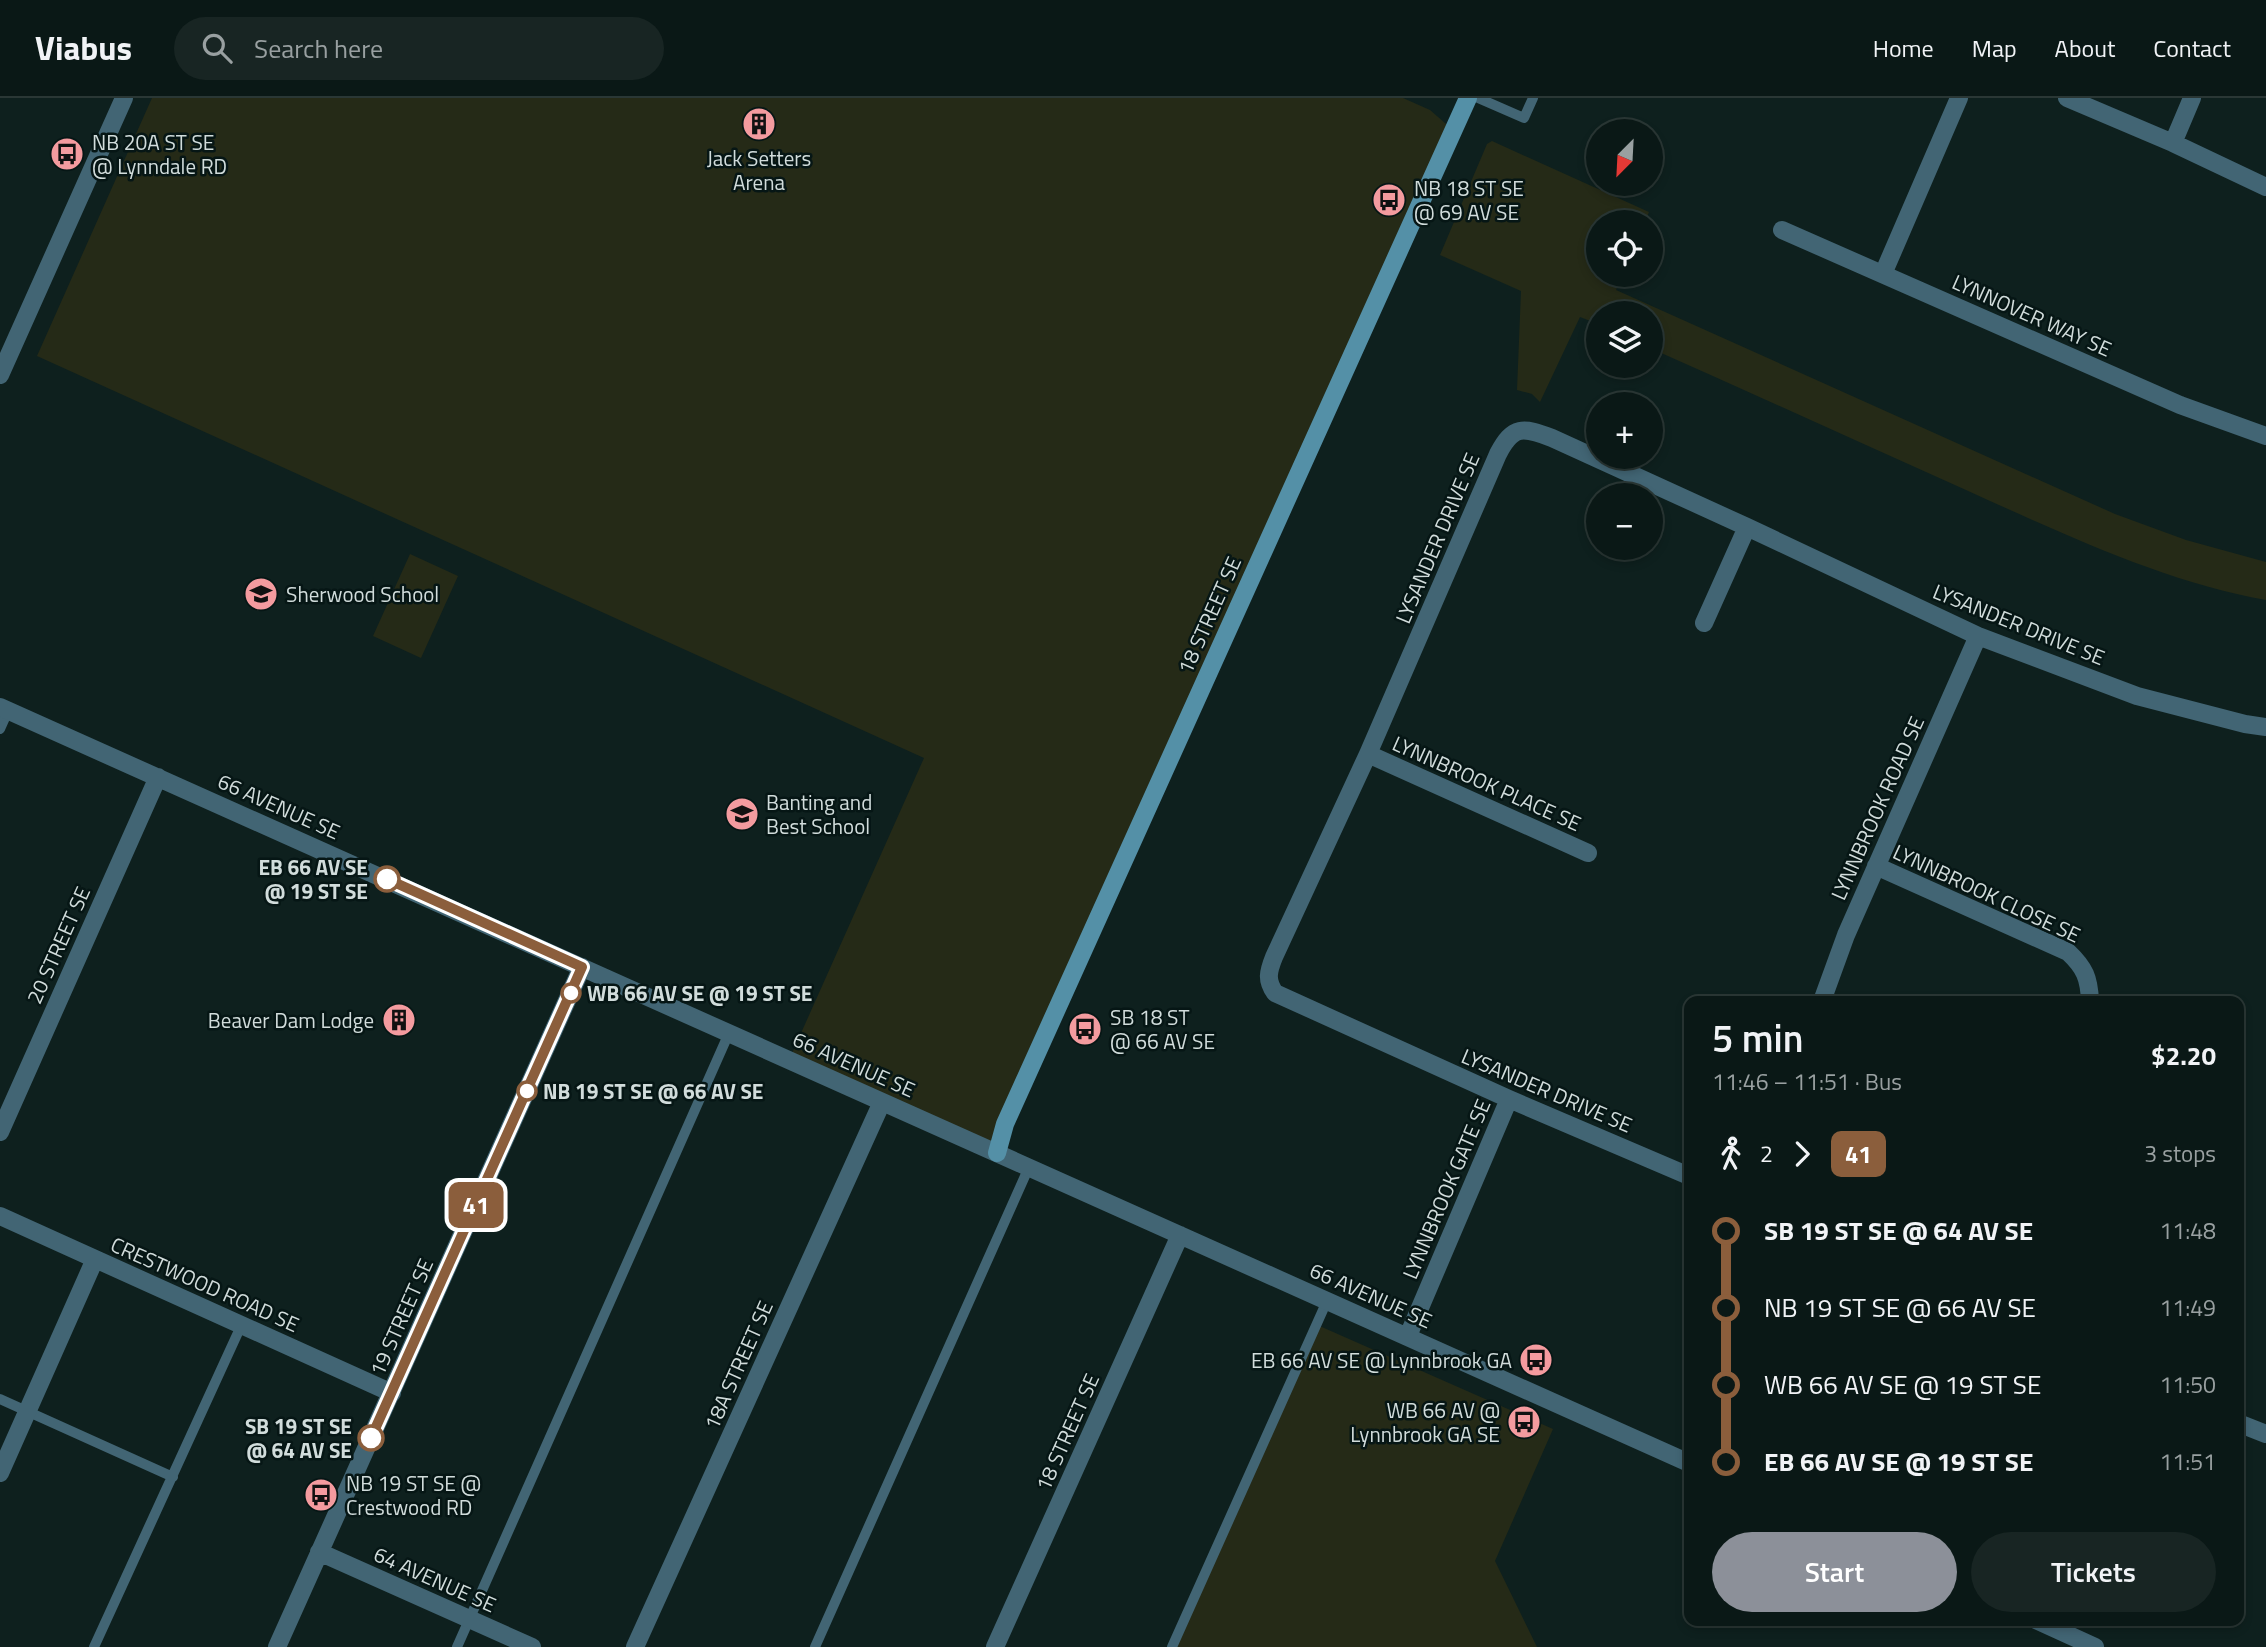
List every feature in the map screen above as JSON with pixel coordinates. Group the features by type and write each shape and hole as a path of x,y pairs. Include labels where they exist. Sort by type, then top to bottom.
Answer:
{"street":[{"path":"0,375 6,344 124,98"},
{"name":"18 STREET SE","path":"997,1153 1005,1124 1468,98"},
{"path":"1883,274 1959,98"},
{"path":"2067,98 2173,143 2266,187"},
{"path":"2173,143 2192,98"},
{"name":"LYNNOVER WAY SE","path":"1782,230 2180,405 2266,436"},
{"name":"LYSANDER DRIVE SE","path":"1684,1173 1509,1099 1275,993 1268,984 1268,972 1274,957 1368,754 1498,454 1506,439 1516,431 1531,430 1552,438 1978,636 2137,696 2266,727"},
{"path":"1704,623 1747,527"},
{"name":"LYNNBROOK ROAD SE","path":"1824,996 1846,935 1978,636"},
{"name":"66 AVENUE SE","path":"4,709 1684,1461"},
{"name":"LYNNBROOK PLACE SE","path":"1368,754 1588,853"},
{"name":"20 STREET SE","path":"0,1132 158,777"},
{"name":"LYNNBROOK CLOSE SE","path":"1876,866 2068,952 2083,966 2090,996"},
{"name":"19 STREET SE","path":"277,1647 582,967"},
{"name":"LYNNBROOK GATE SE","path":"1408,1336 1509,1099"},
{"name":"18A STREET SE","path":"635,1647 882,1101"},
{"name":"CRESTWOOD ROAD SE","path":"0,1216 392,1393"},
{"name":"18 STREET SE","path":"995,1647 1180,1235"},
{"path":"0,1472 95,1259"},
{"path":"2244,1425 2266,1434"},
{"name":"64 AVENUE SE","path":"319,1552 532,1647"},
{"path":"2049,1626 2095,1647"}],"lane":[{"path":"1478,98 1524,118 1533,98"},
{"path":"0,729 4,709"},
{"path":"457,1647 729,1032"},
{"path":"815,1647 1029,1167"},
{"path":"1172,1647 1327,1301"},
{"path":"94,1647 241,1326"},
{"path":"0,1399 173,1477"}],"green space":[{"path":"152,98 1403,98 1430,110 1453,130 997,1153 789,1060 924,758 37,356"},
{"path":"1492,141 1586,184 1586,196 1614,196 1645,210 1586,210 1586,287 1617,287 1616,290 1641,301 1586,301 1586,319 1580,317 1540,402 1532,394 1517,390 1521,291 1440,255 1487,144"},
{"path":"1663,311 2115,514 2186,540 2266,562 2266,600 2190,582 2038,523 1663,354"},
{"path":"410,554 458,576 421,658 373,636"},
{"path":"1315,1324 1553,1429 1495,1561 1537,1647 1170,1647"}],"bus line":[{"name":"41","path":"371,1438 582,967 387,879"}],"place":[{"name":"Jack Setters Arena","path":"759,124"},
{"name":"NB 20A ST SE @ Lynndale RD","path":"67,154"},
{"name":"NB 18 ST SE @ 69 AV SE","path":"1389,200"},
{"name":"Sherwood School","path":"261,594"},
{"name":"Banting and Best School","path":"742,814"},
{"name":"EB 66 AV SE @ 19 ST SE","path":"387,879"},
{"name":"WB 66 AV SE @ 19 ST SE","path":"571,993"},
{"name":"Beaver Dam Lodge","path":"399,1020"},
{"name":"SB 18 ST @ 66 AV SE","path":"1085,1029"},
{"name":"NB 19 ST SE @ 66 AV SE","path":"527,1091"},
{"name":"EB 66 AV SE @ Lynnbrook GA","path":"1536,1360"},
{"name":"WB 66 AV @ Lynnbrook GA SE","path":"1524,1422"},
{"name":"SB 19 ST SE @ 64 AV SE","path":"371,1438"},
{"name":"NB 19 ST SE @ Crestwood RD","path":"321,1495"}]}
